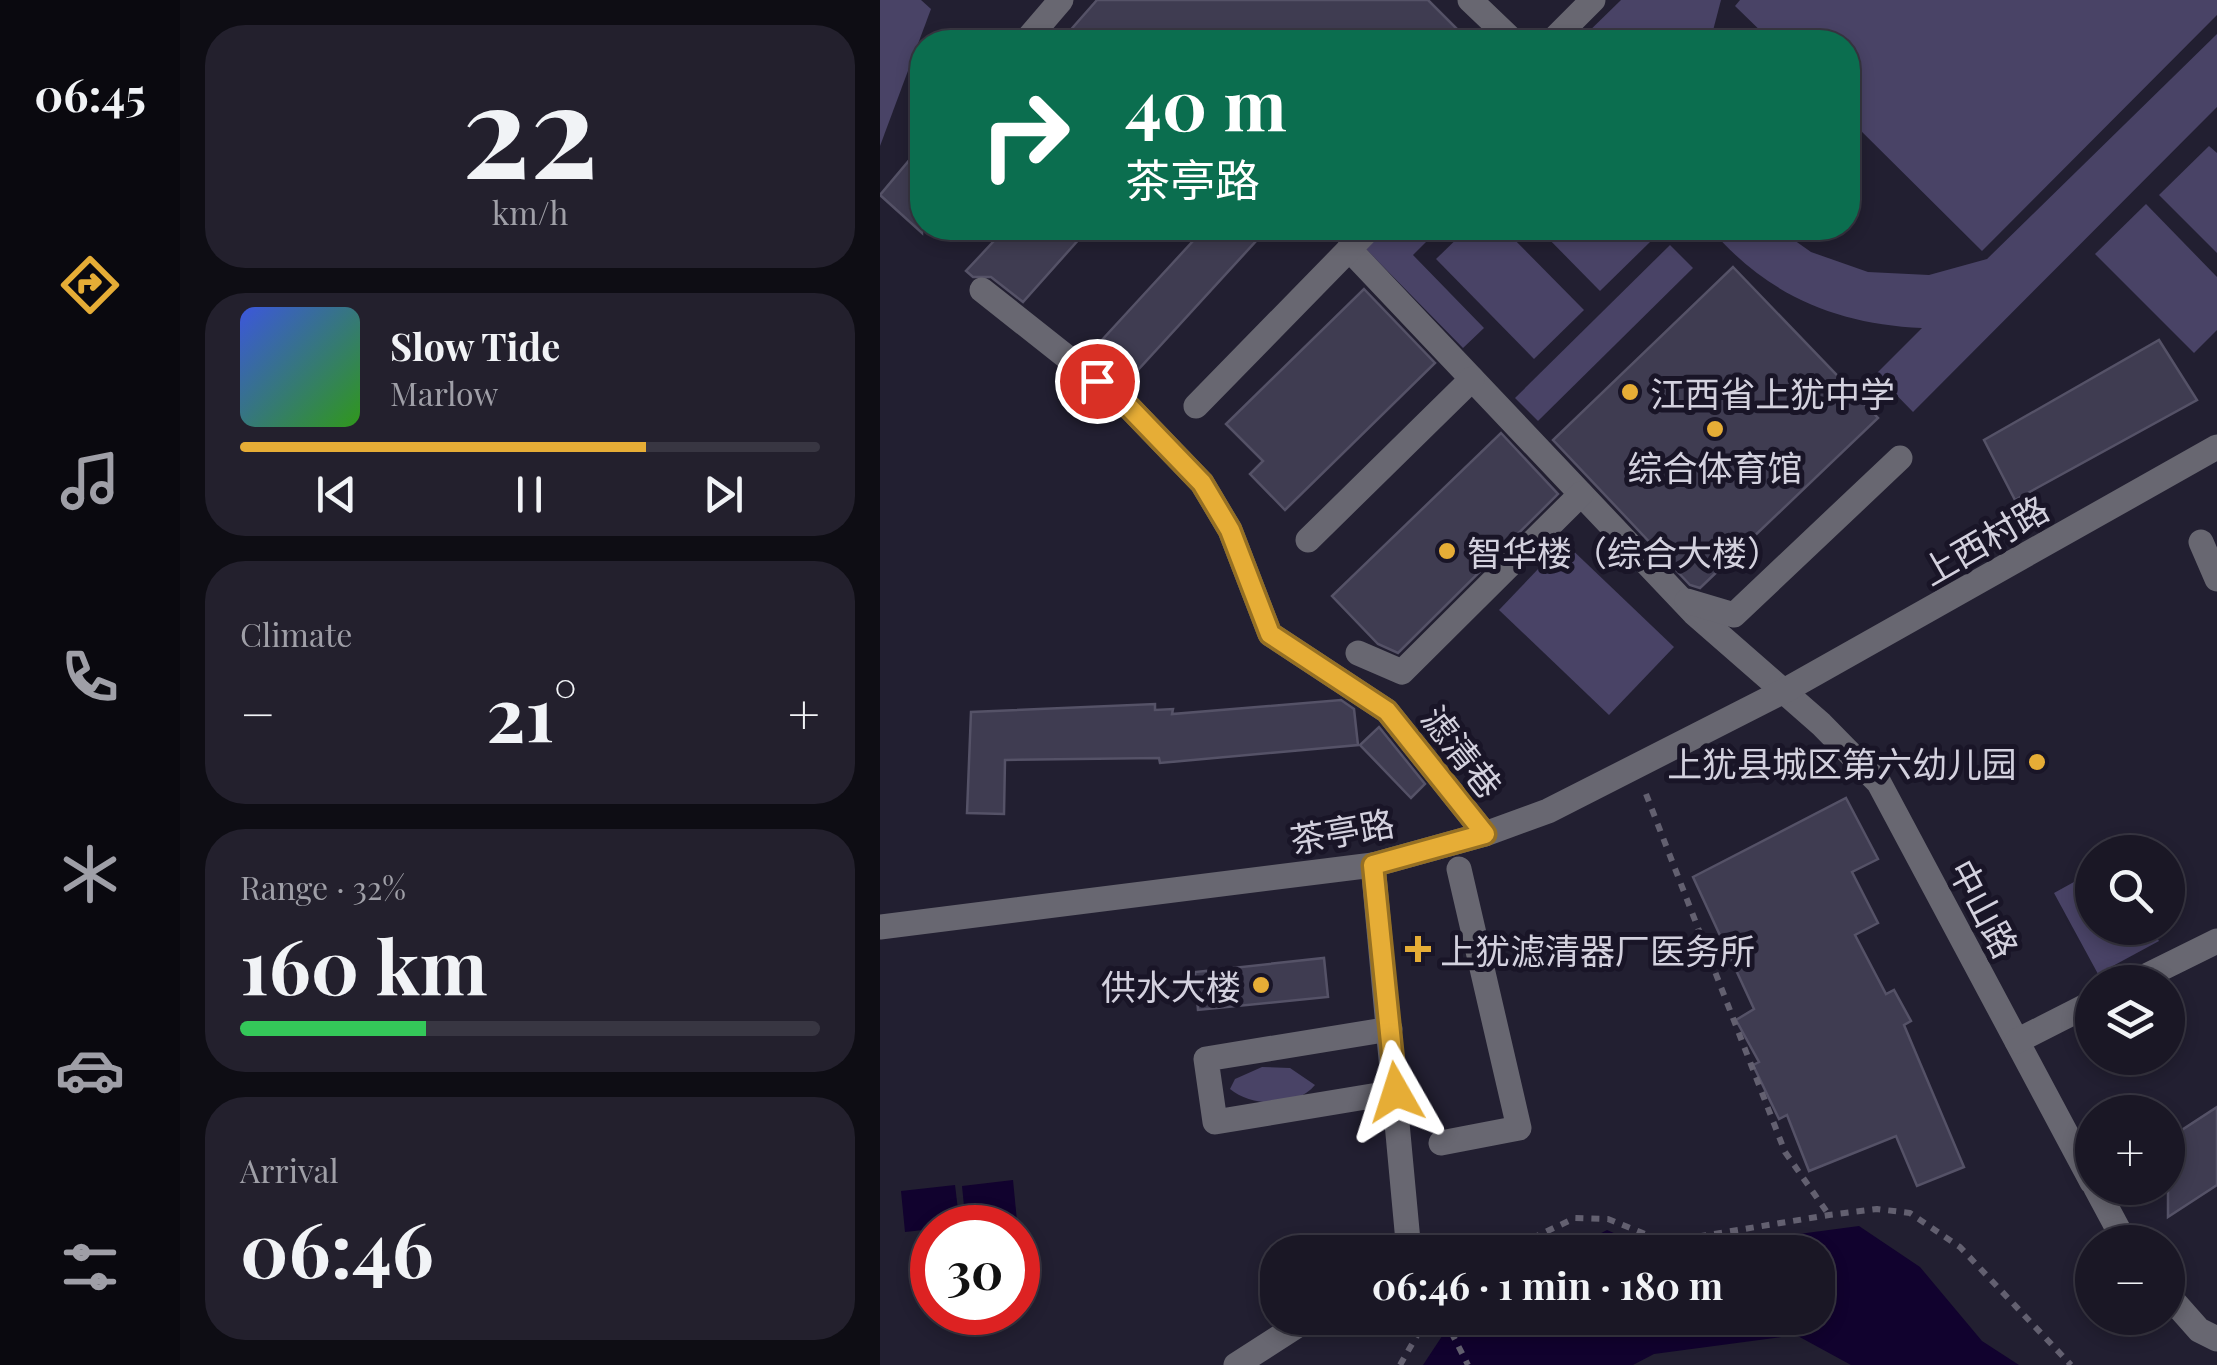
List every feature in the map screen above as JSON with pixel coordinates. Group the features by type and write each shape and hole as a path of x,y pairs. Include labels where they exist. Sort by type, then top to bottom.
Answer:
{"street":[{"path":"1035,30 1061,0"},
{"path":"1470,0 1501,30"},
{"path":"1563,30 1593,0"},
{"path":"1196,406 1359,240"},
{"name":"中山路","path":"1350,249 1682,600 1784,691 1879,784 2075,1149"},
{"name":"滤清巷","path":"982,290 1126,404 1202,483 1230,530 1270,634 1387,711 1485,834"},
{"path":"1308,540 1472,379"},
{"name":"上西村路","path":"1784,691 2217,447"},
{"path":"1682,600 1734,615 1900,458"},
{"path":"1358,653 1402,672 1581,494"},
{"path":"2201,542 2217,579"},
{"name":"茶亭路","path":"880,927 1373,865 1485,834 1548,811 1784,691"},
{"path":"1373,865 1408,1235"},
{"path":"1441,1143 1518,1128 1459,868"},
{"path":"2168,965 2217,941"},
{"path":"2017,1041 2075,1012"},
{"path":"1390,1029 1206,1059 1215,1122 1396,1092"},
{"path":"2185,1314 2200,1330 2217,1340"},
{"path":"1236,1365 1283,1335"}],"path":[{"path":"1644,788 1784,1152 1829,1215"},
{"path":"1708,1235 1877,1209 1910,1212 1960,1246 2071,1365"},
{"path":"1540,1235 1575,1218 1608,1219 1648,1235"},
{"path":"1400,1365 1417,1335"},
{"path":"1453,1335 1468,1365"}],"shaded area":[{"path":"880,0 921,0 931,9 923,30 910,30 910,65 880,146"},
{"path":"1621,0 1721,0 1713,30 1590,30"},
{"path":"1740,0 2217,0 2217,15 1982,251 1860,130 1860,30 1760,30 1735,6"},
{"path":"2217,34 2217,107 1913,412 1876,374 1922,328 1860,320 1805,302 1755,271 1721,240 1794,240 1811,252 1868,272 1929,275 1987,259"},
{"path":"2209,146 2217,153 2217,253 2159,195"},
{"path":"2146,204 2217,277 2217,330 2194,353 2095,254"},
{"path":"1371,240 1428,240 1413,255 1484,328 1463,348 1364,247"},
{"path":"1456,240 1515,240 1584,310 1534,359 1436,259"},
{"path":"1550,240 1650,242 1600,291"},
{"path":"1670,245 1693,268 1538,421 1515,398"},
{"path":"1564,542 1674,647 1609,715 1499,610"},
{"path":"2075,881 2075,932 2054,893"},
{"path":"2082,945 2152,945 2115,965 2093,965"},
{"path":"1262,1067 1290,1068 1315,1085 1297,1098 1273,1102 1249,1099 1230,1089 1235,1079"},
{"path":"1013,1180 1015,1205 964,1205 962,1186"},
{"path":"955,1185 957,1205 910,1205 910,1231 905,1232 901,1191"},
{"path":"1859,1226 1920,1267 1982,1341 2019,1365 1851,1365 1796,1335 1835,1335 1835,1235 1791,1235"},
{"path":"1443,1335 1796,1335 1654,1354 1633,1365 1423,1365"}],"building":[{"path":"1097,0 1428,0 1458,30 1071,30"},
{"path":"910,159 910,222 880,195"},
{"path":"995,240 1078,240 1023,302 991,277 973,277 966,271"},
{"path":"1194,240 1257,240 1126,383 1089,354"},
{"name":"综合体育馆","path":"1733,267 1878,418 1700,588 1690,585 1553,440"},
{"path":"1364,289 1435,363 1285,510 1250,474 1263,461 1226,424"},
{"path":"2159,340 2197,400 2015,500 1984,440"},
{"name":"智华楼（综合大楼）","path":"1501,433 1558,494 1398,653 1378,644 1332,596"},
{"path":"1341,700 1354,709 1358,745 1160,763 1159,758 1005,760 1004,814 967,813 971,712 1155,704 1155,710 1173,709 1172,714"},
{"path":"1379,727 1425,784 1411,798 1360,745"},
{"path":"1846,798 1878,859 1852,872 1878,923 1855,935 1886,994 1894,990 1911,1021 1904,1025 1964,1167 1917,1186 1896,1136 1809,1171 1787,1115 1779,1119 1753,1065 1759,1062 1736,1020 1754,1009 1693,877"},
{"name":"供水大楼","path":"1324,958 1328,997 1198,1010 1195,972"},
{"path":"2217,1107 2217,1185 2168,1217 2168,1205 2185,1205 2185,1128"}],"place":[{"name":"江西省上犹中学","path":"1630,392"},
{"name":"综合体育馆","path":"1715,429"},
{"name":"智华楼（综合大楼）","path":"1447,551"},
{"name":"上犹县城区第六幼儿园","path":"2037,762"},
{"name":"上犹滤清器厂医务所","path":"1418,949"},
{"name":"供水大楼","path":"1261,985"}],"route":[{"path":"1097,381 1126,404 1202,483 1230,530 1270,634 1387,711 1485,834 1373,865 1396,1092"}]}
